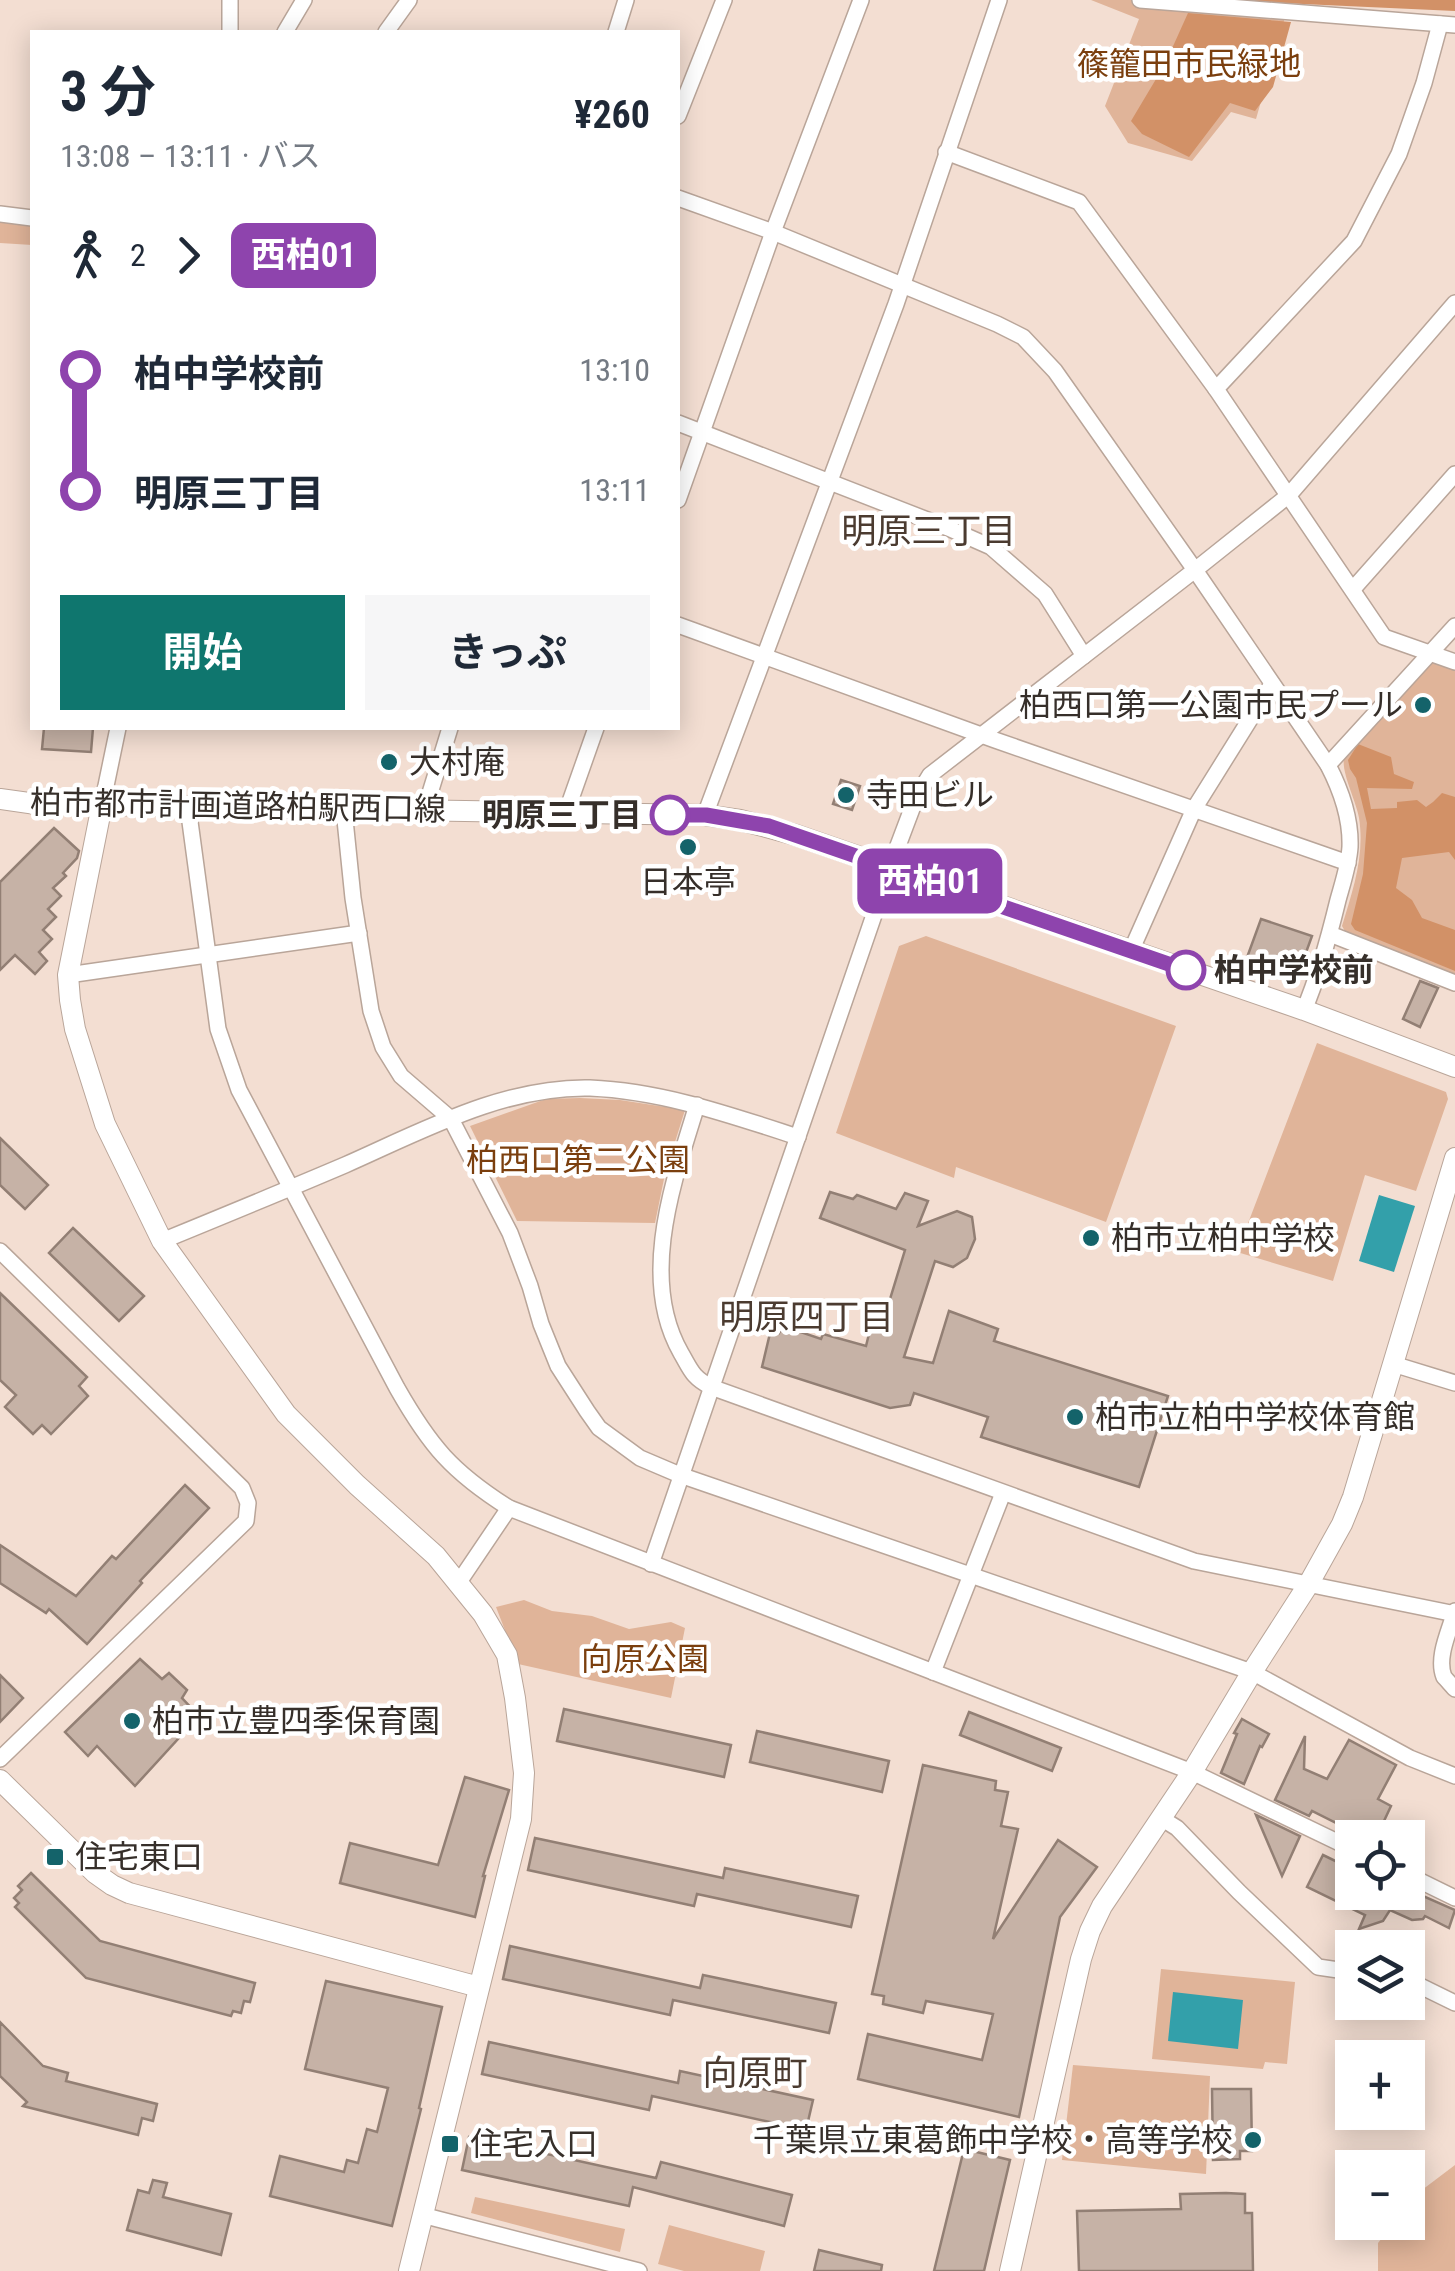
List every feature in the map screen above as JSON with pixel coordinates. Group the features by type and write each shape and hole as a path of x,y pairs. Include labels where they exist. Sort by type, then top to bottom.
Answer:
{"street":[{"path":"230,0 230,30"},
{"path":"286,30 304,0"},
{"path":"387,30 409,0"},
{"path":"617,30 626,0"},
{"path":"680,111 724,0"},
{"path":"680,494 861,0"},
{"path":"706,815 902,286 999,0"},
{"path":"1140,0 1448,25 1399,154 1354,241 1216,388"},
{"path":"946,152 1079,202 1216,388 1384,636 1455,662"},
{"path":"680,199 773,232 997,324 1023,338 1055,371 1196,570 1339,787 1349,826 1348,862 1330,934 1304,1010"},
{"path":"0,214 30,218"},
{"path":"651,1564 890,868 916,798 930,774 1196,570 1288,494 1454,308"},
{"path":"680,424 991,547 1046,594 1084,656"},
{"path":"1352,590 1455,474"},
{"path":"680,626 1348,862"},
{"path":"1328,765 1455,626"},
{"path":"1131,951 1194,808 1272,684"},
{"path":"118,730 68,975 81,1050 105,1124 162,1241 286,1414 425,1545 484,1614 506,1655 515,1698 524,1778 520,1819 409,2271"},
{"path":"430,811 430,793 449,730"},
{"path":"566,813 595,730"},
{"name":"柏市都市計画道路柏駅西口線","path":"0,799 36,804 706,815 769,826 1304,1010 1455,1067"},
{"path":"188,807 218,1029 238,1090 396,1388 423,1433 452,1467 509,1508 1192,1772 1335,1841"},
{"path":"344,810 371,1011 383,1046 401,1076 451,1119 510,1233 558,1366 599,1428 640,1458 680,1474 1252,1672 1410,1758 1455,1776"},
{"path":"68,975 359,934"},
{"path":"1330,934 1455,983"},
{"path":"162,1241 451,1119 547,1090 623,1091 697,1104 798,1137"},
{"path":"697,1104 662,1233 664,1301 675,1342 696,1380 1194,1561 1455,1613 1442,1662 1444,1677 1455,1689"},
{"path":"1010,2271 1090,1930 1334,1540 1353,1497 1455,1158"},
{"path":"0,1252 242,1488 248,1503 246,1521 0,1758"},
{"path":"1393,1364 1455,1384"},
{"path":"933,1672 1003,1493"},
{"path":"459,1582 509,1508"},
{"path":"0,1780 95,1872 129,1894 479,1987"},
{"path":"1161,1818 1176,1828 1318,1967 1335,1970"},
{"path":"1425,1883 1455,1898"},
{"path":"1425,1988 1455,2003"},
{"path":"422,2215 639,2271"}],"green space":[{"name":"篠籠田市民緑地","path":"1091,0 1290,0 1256,119 1231,112 1192,161 1128,143 1105,106 1139,19"},
{"name":"篠籠田市民緑地","path":"1219,0 1455,0 1455,11"},
{"path":"1188,13 1291,22 1273,87 1255,111 1230,103 1189,157 1142,134 1131,121 1165,64"},
{"path":"0,219 30,223 30,245 0,243"},
{"path":"1429,663 1455,668 1455,977 1346,933 1342,926 1360,845 1359,818 1344,757"},
{"path":"1358,744 1391,757 1394,774 1414,782 1412,789 1367,788 1371,809 1397,808 1397,802 1417,800 1426,807 1442,793 1455,797 1455,860 1449,852 1402,858 1396,888 1412,900 1422,918 1455,930 1455,971 1355,930 1351,924 1363,874 1367,823 1348,760"},
{"path":"926,936 1176,1026 1106,1222 956,1167 954,1178 836,1133 899,946"},
{"path":"1317,1043 1446,1092 1448,1099 1416,1191 1365,1175 1333,1281 1237,1252"},
{"name":"柏西口第二公園","path":"580,1098 685,1110 655,1223 517,1221 470,1126 546,1099"},
{"name":"向原公園","path":"524,1600 552,1611 592,1616 629,1629 671,1622 685,1628 671,1698 518,1664 496,1607"},
{"path":"1161,1969 1295,1982 1287,2064 1265,2062 1263,2069 1152,2059"},
{"path":"1073,2065 1210,2076 1206,2174 1062,2160"},
{"path":"1455,2165 1455,2271 1378,2271 1380,2240 1425,2240 1425,2188"},
{"path":"475,2197 625,2229 620,2252 471,2213"},
{"path":"669,2225 765,2251 760,2271 684,2271 658,2264"}],"water":[{"path":"1379,1195 1415,1206 1394,1272 1359,1261"},
{"path":"1173,1992 1243,2000 1238,2049 1168,2041"}],"building":[{"path":"44,730 93,730 91,752 42,749"},
{"name":"寺田ビル","path":"841,780 860,786 852,810 833,804"},
{"path":"54,828 79,851 63,873 66,876 53,888 61,896 48,909 56,917 43,930 52,939 39,952 47,961 35,974 15,955 0,970 0,882"},
{"path":"1261,919 1312,936 1296,980 1245,963"},
{"path":"1420,981 1438,988 1420,1027 1403,1019"},
{"path":"0,1138 48,1185 25,1209 0,1185"},
{"path":"830,1192 853,1199 857,1195 896,1209 905,1193 928,1201 918,1226 957,1211 972,1217 975,1239 967,1258 953,1267 935,1261 904,1357 933,1363 949,1311 998,1329 994,1341 1168,1396 1139,1487 981,1437 988,1417 914,1393 910,1405 890,1408 762,1367 771,1329 779,1333 783,1326 821,1339 823,1334 866,1346 872,1322 883,1322 905,1250 820,1218"},
{"path":"73,1228 144,1296 119,1321 49,1253"},
{"path":"0,1293 87,1377 79,1386 88,1396 51,1434 42,1425 33,1434 5,1407 16,1395 0,1380"},
{"path":"185,1485 209,1508 87,1644 49,1609 46,1613 0,1583 0,1545 76,1596"},
{"path":"140,1659 162,1679 169,1673 187,1690 182,1698 199,1716 135,1786 97,1746 88,1756 65,1732"},
{"path":"0,1675 23,1698 0,1722"},
{"path":"564,1709 731,1745 724,1777 557,1741"},
{"path":"969,1712 1061,1748 1052,1771 960,1735"},
{"path":"1242,1719 1269,1734 1244,1784 1221,1773"},
{"path":"757,1731 889,1761 882,1792 750,1762"},
{"path":"1305,1736 1304,1769 1327,1779 1349,1740 1396,1765 1378,1799 1391,1806 1384,1820 1335,1822 1312,1811 1309,1816 1275,1800"},
{"path":"923,1765 996,1781 995,1790 1008,1792 1001,1826 1018,1829 993,1939 1058,1840 1097,1867 1060,1917 1019,2117 858,2079 868,2034 982,2060 993,2014 926,2001 923,2013 883,2004 884,1996 872,1994"},
{"path":"465,1777 509,1790 475,1917 340,1883 350,1843 438,1865"},
{"path":"1256,1815 1300,1836 1282,1876"},
{"path":"535,1838 723,1878 725,1868 858,1896 851,1927 697,1894 694,1906 528,1870"},
{"path":"1323,1855 1335,1861 1335,1901 1307,1887"},
{"path":"31,1873 100,1941 255,1983 250,2002 244,2001 241,2013 233,2011 231,2016 86,1978 15,1907 19,1903 14,1898 22,1890 18,1886"},
{"path":"1425,1897 1455,1910 1449,1928 1425,1916 1412,1920 1390,1910 1425,1910"},
{"path":"1355,1910 1390,1910 1383,1921 1359,1929 1365,1915"},
{"path":"510,1946 700,1988 703,1975 836,2003 829,2033 673,2000 670,2015 503,1979"},
{"path":"326,1981 442,2007 392,2226 270,2196 280,2156 344,2172 347,2160 358,2163 367,2129 377,2132 388,2088 305,2069"},
{"path":"0,2022 43,2066 68,2073 66,2081 157,2104 153,2121 142,2118 138,2135 23,2106 27,2102 0,2076"},
{"path":"489,2042 678,2083 680,2071 813,2100 806,2130 652,2096 649,2110 482,2074"},
{"path":"1212,2089 1251,2089 1252,2151 1240,2151 1240,2159 1213,2160"},
{"path":"469,2137 656,2178 661,2162 792,2195 784,2226 633,2187 629,2206 462,2170"},
{"path":"964,2149 1010,2160 984,2271 934,2271"},
{"path":"153,2180 167,2183 163,2197 231,2214 221,2255 127,2230 138,2190 149,2193"},
{"path":"1180,2194 1245,2194 1245,2213 1252,2213 1253,2271 1079,2271 1077,2211 1181,2209"},
{"path":"819,2250 882,2265 881,2271 814,2271"}],"bus line":[{"name":"西柏01","path":"670,815 706,815 769,826 1186,970"}],"place":[{"name":"柏西口第一公園市民プール","path":"1423,705"},
{"name":"大村庵","path":"389,762"},
{"name":"寺田ビル","path":"846,795"},
{"name":"明原三丁目","path":"670,815"},
{"name":"日本亭","path":"688,847"},
{"name":"柏中学校前","path":"1186,970"},
{"name":"柏市立柏中学校","path":"1091,1238"},
{"name":"柏市立柏中学校体育館","path":"1075,1417"},
{"name":"柏市立豊四季保育園","path":"132,1721"},
{"name":"住宅東口","path":"55,1857"},
{"name":"千葉県立東葛飾中学校・高等学校","path":"1253,2140"},
{"name":"住宅入口","path":"450,2144"}],"district":[{"name":"明原三丁目","path":"929,531"},
{"name":"明原四丁目","path":"807,1317"},
{"name":"向原町","path":"755,2073"}]}
